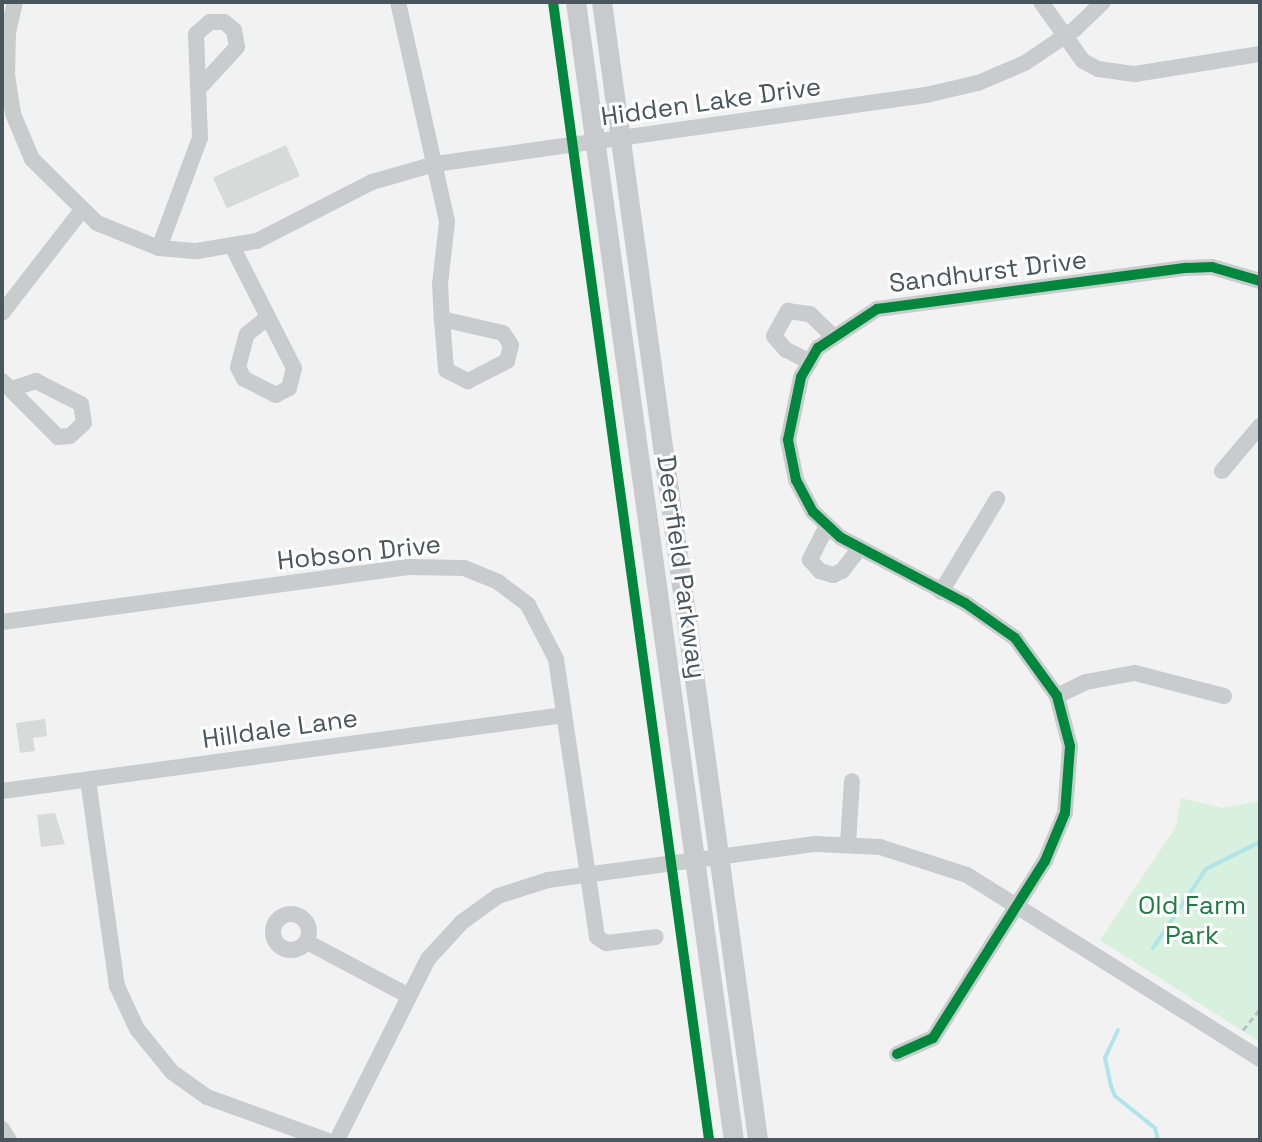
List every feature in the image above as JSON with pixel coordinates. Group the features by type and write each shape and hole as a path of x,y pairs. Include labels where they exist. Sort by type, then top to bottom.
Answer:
{"main road":[{"name":"Deerfield Parkway","path":"576,2 734,1140"},
{"name":"Deerfield Parkway","path":"602,2 758,1140"}],"street":[{"name":"Hidden Lake Drive","path":"15,2 6,52 8,115 32,159 81,211 117,234 159,248 197,251 257,241 396,172 953,89 1025,63 1064,37 1103,2"},
{"path":"1041,2 1083,61 1116,73 1260,54"},
{"path":"401,3 447,222 440,284 442,319 446,370 457,379 476,379 507,361 508,338 496,328 442,319"},
{"path":"159,248 200,138 202,85"},
{"path":"2,313 81,211"},
{"path":"232,246 294,368 289,388 276,395 244,379 238,360 247,334 268,317"},
{"name":"Sandhurst Drive","path":"897,1054 933,1038 1045,861 1065,813 1070,746 1057,696 1015,638 941,592 860,548 827,526 803,497 788,440 793,397 810,362 833,336 877,309 1186,268 1212,267 1259,279"},
{"path":"810,362 786,350 774,336 788,311 810,314 833,336"},
{"path":"1222,471 1260,426"},
{"path":"941,592 997,499"},
{"path":"827,526 810,560 820,571 833,575 842,571 860,548"},
{"name":"Hobson Drive","path":"2,622 410,567 464,568 498,582 534,614 556,659 587,875 600,940 656,937"},
{"path":"1057,696 1086,682 1135,673 1224,696"},
{"name":"Hilldale Lane","path":"2,791 564,715"},
{"path":"88,780 117,986 137,1029 172,1072 207,1097 326,1140"},
{"path":"848,843 852,781"},
{"path":"337,1140 407,995 443,940 498,896 548,880 720,855 848,843 939,864 1016,904 1260,1059"},
{"path":"307,942 407,995"},
{"path":"2,1129 9,1140"}],"path":[{"path":"1234,1042 1260,1009"}],"green space":[{"name":"Old Farm Park","path":"1181,798 1223,808 1260,801 1260,1042 1100,940 1176,827"}],"building":[{"path":"286,145 300,176 227,209 213,178"},
{"path":"45,719 47,736 33,738 35,751 20,753 16,723"},
{"path":"55,813 65,844 41,847 37,815"}],"waterway":[{"path":"1153,948 1206,869 1260,842"},
{"path":"1118,1030 1105,1058 1111,1086 1115,1096 1155,1128 1158,1140"}],"cycle path":[{"path":"553,2 709,1140"},
{"path":"897,1054 933,1038 1045,861 1065,813 1070,746 1057,696 1015,638 965,603 840,537 813,512 796,480 788,440 801,377 818,348 877,309 1186,268 1212,267 1260,281"}]}
